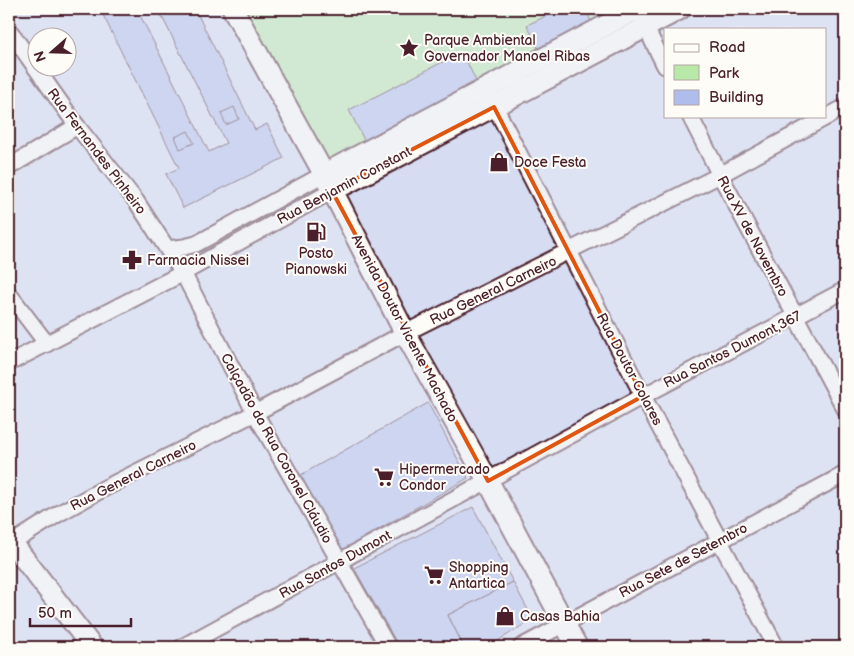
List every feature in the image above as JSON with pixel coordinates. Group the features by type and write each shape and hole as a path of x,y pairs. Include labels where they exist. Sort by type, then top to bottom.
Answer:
{"main road":[{"name":"Avenida Doutor Vicente Machado","path":"233,9 328,182 405,333 488,480 577,647"},
{"name":"Rua Benjamin Constant","path":"328,182 490,98 640,15 680,9"},
{"path":"10,542 92,647"}],"street":[{"path":"640,15 664,64"},
{"name":"Rua Fernandes Pinheiro","path":"9,30 77,126 136,201 183,273"},
{"name":"Rua Doutor Colares","path":"490,98 643,396 776,647"},
{"name":"Rua General Carneiro","path":"826,117 845,107"},
{"name":"Rua XV de Novembro","path":"691,118 845,409"},
{"name":"Rua General Carneiro","path":"10,542 103,489 255,413 405,333 720,175 825,118"},
{"path":"9,167 77,126"},
{"name":"Rua Benjamin Constant","path":"168,249 196,244 328,182"},
{"name":"Rua Benjamin Constant","path":"9,363 183,273 328,182"},
{"name":"Calçadão da Rua Coronel Cláudio","path":"183,273 255,413 388,647"},
{"name":"Rua Santos Dumont,367","path":"488,480 845,290"},
{"path":"9,294 46,344"},
{"name":"Rua Sete de Setembro","path":"521,647 845,474"},
{"name":"Rua Santos Dumont","path":"182,647 488,480"}],"highlighted area":[{"path":"494,107 643,396 488,481 332,191"}],"shaded area":[{"path":"9,9 845,9 845,647 9,647"}],"green space":[{"name":"Parque Ambiental Governador Manoel Ribas","path":"243,9 619,9 327,164"}],"building":[{"path":"100,9 137,9 209,152 226,143 158,9 195,9 255,130 267,124 284,158 183,208 166,174 179,168"},
{"path":"561,9 585,9 591,21 572,30 574,34 549,47 547,44 538,48 527,25"},
{"path":"462,52 478,85 365,142 349,110"},
{"path":"234,107 239,119 226,125 221,113"},
{"path":"188,131 194,143 180,149 175,137"},
{"name":"Hipermercado Condor","path":"428,403 468,478 342,550 299,476"},
{"name":"Shopping Antartica","path":"473,507 513,582 448,615 464,647 399,647 354,568"},
{"path":"513,582 533,619 488,647 464,647 448,615"}],"place":[{"name":"Parque Ambiental Governador Manoel Ribas","path":"409,48"},
{"name":"Doce Festa","path":"499,162"},
{"name":"Posto Pianowski","path":"316,232"},
{"name":"Farmacia Nissei","path":"132,260"},
{"name":"Hipermercado Condor","path":"384,477"},
{"name":"Shopping Antartica","path":"434,575"},
{"name":"Casas Bahia","path":"505,616"}]}
